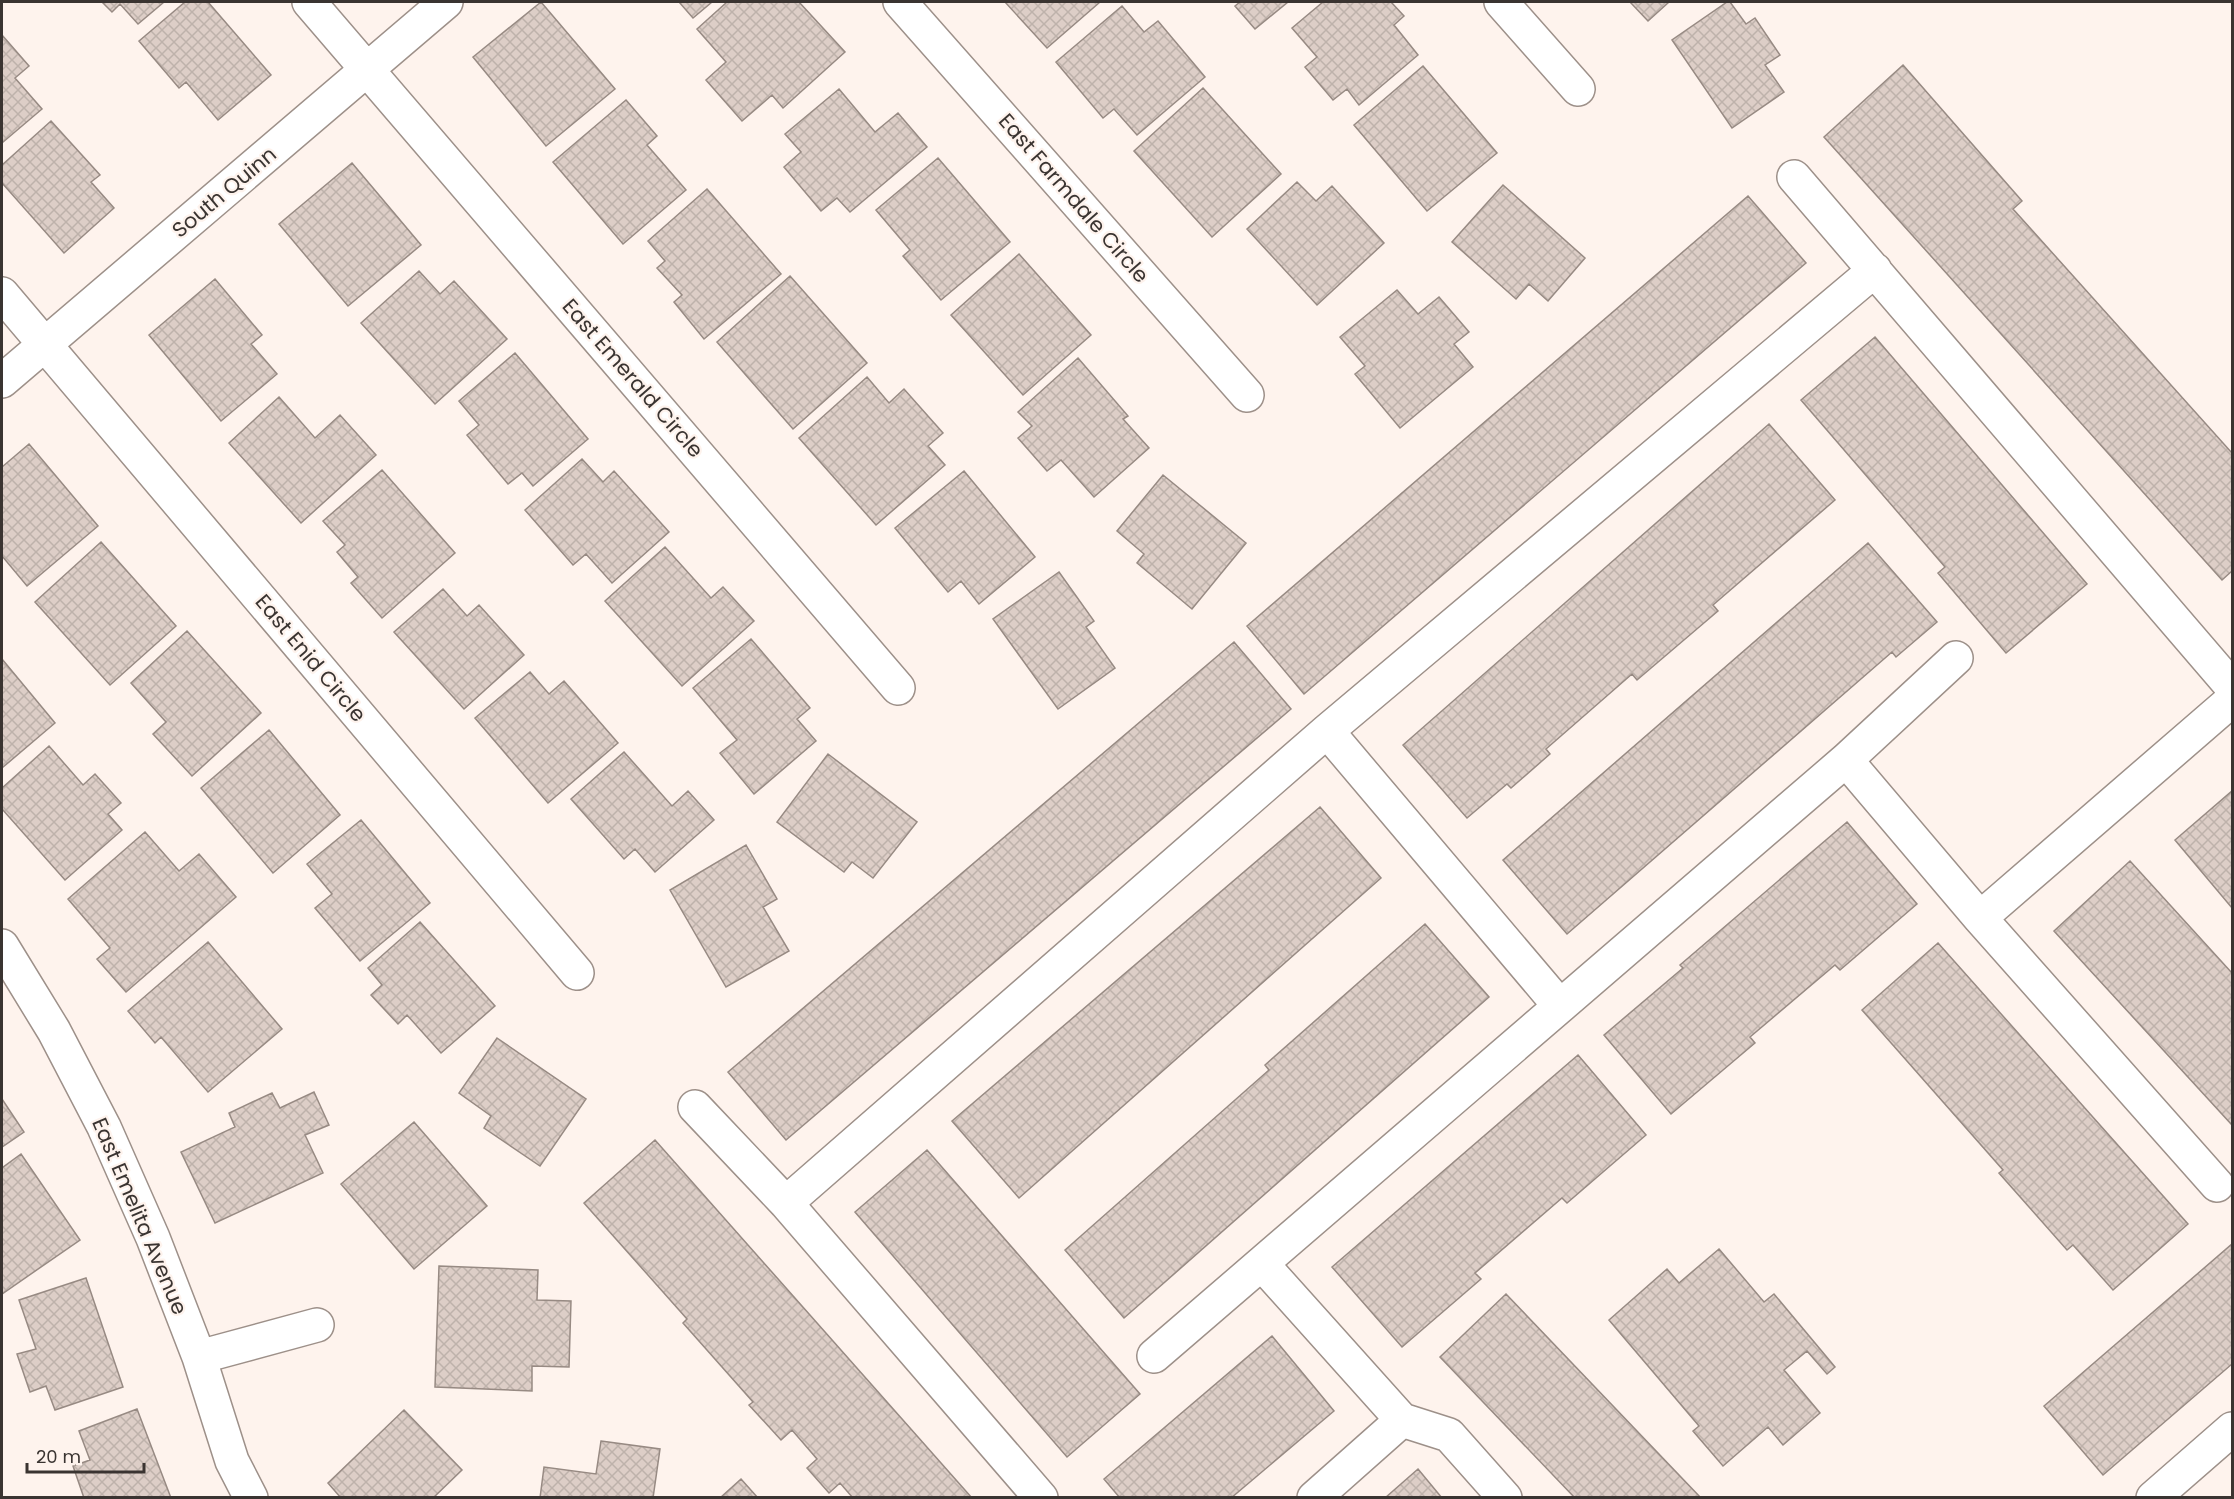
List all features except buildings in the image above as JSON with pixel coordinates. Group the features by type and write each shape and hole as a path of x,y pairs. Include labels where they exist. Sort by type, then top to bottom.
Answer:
{"street":[{"name":"East Emerald Circle","path":"309,2 898,688"},
{"name":"South Quinn","path":"2,381 446,2"},
{"name":"East Farmdale Circle","path":"900,2 1247,395"},
{"path":"1501,2 1578,89"},
{"path":"1794,177 2232,687"},
{"path":"786,1203 1327,731 1875,270"},
{"name":"East Enid Circle","path":"2,294 578,973"},
{"path":"1154,1356 1558,1005 1846,760 1956,658"},
{"path":"1980,918 2232,700"},
{"path":"1327,731 1558,1005"},
{"path":"1846,760 1980,918 2217,1185"},
{"name":"East Emelita Avenue","path":"2,946 54,1031 104,1127 153,1238 199,1357 232,1461 251,1497"},
{"path":"694,1107 786,1203 1041,1497"},
{"path":"1262,1264 1402,1420 1449,1435 1505,1497"},
{"path":"199,1357 317,1325"},
{"path":"1314,1497 1402,1420"},
{"path":"2154,1497 2232,1429"}]}
